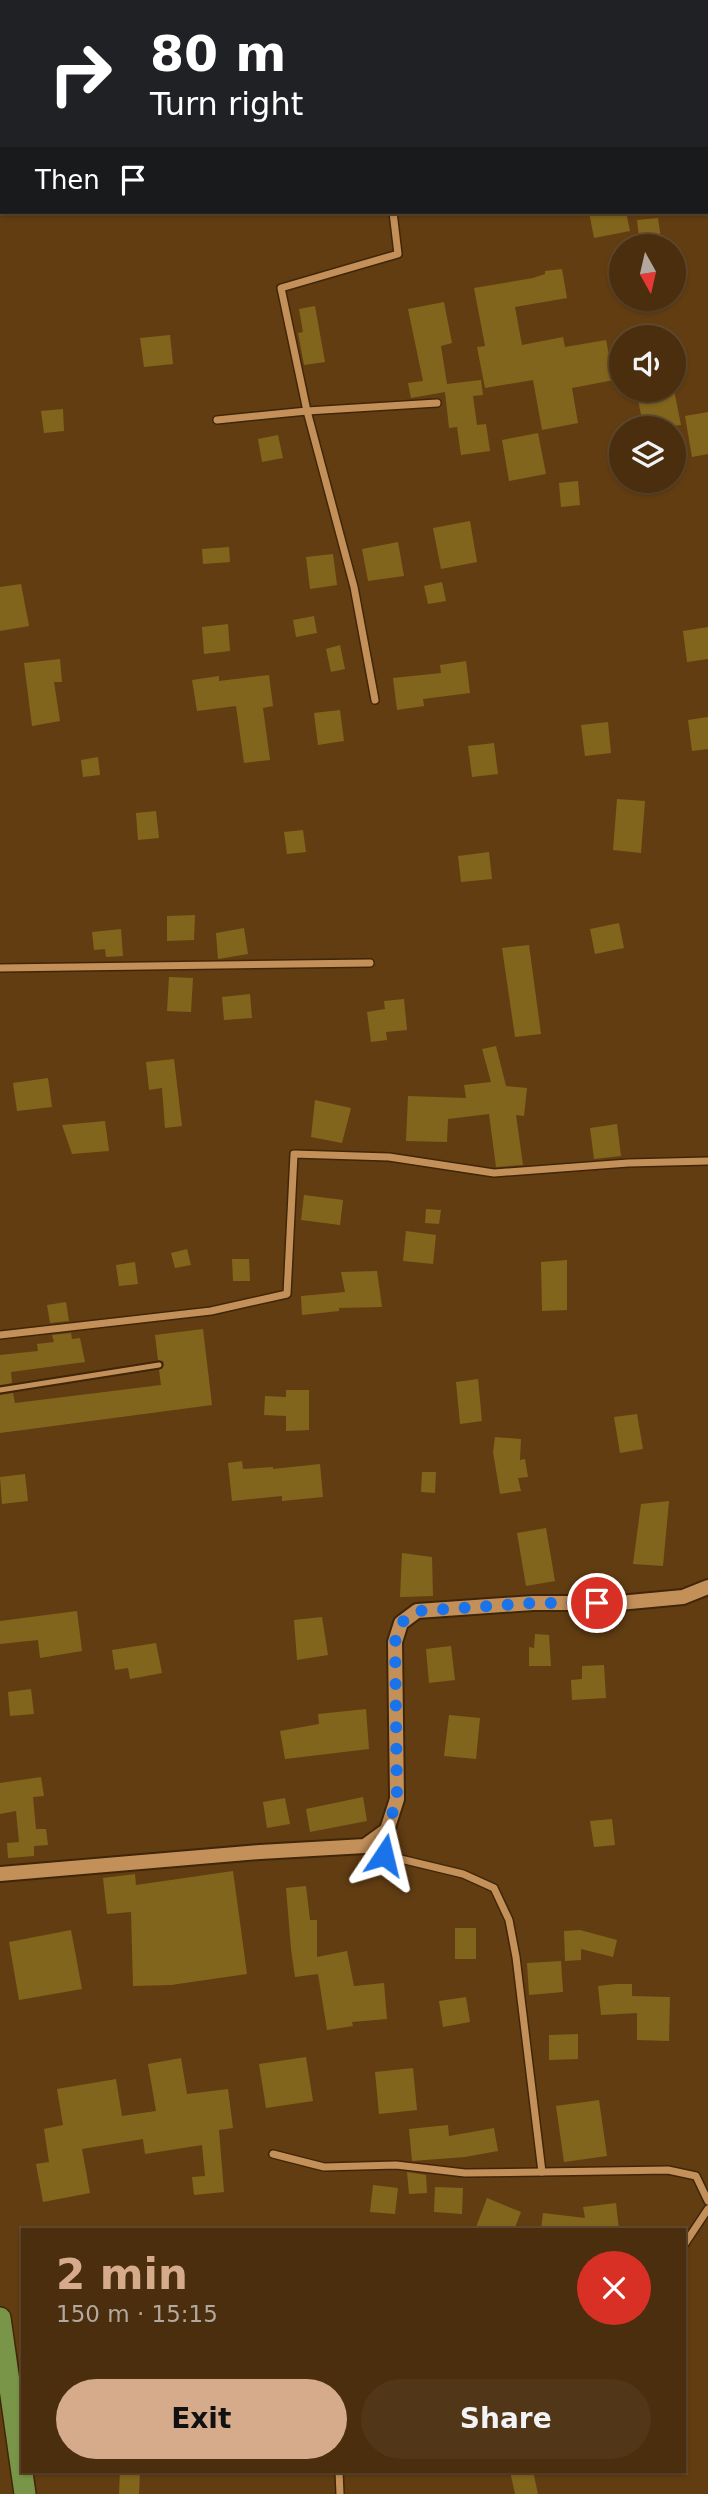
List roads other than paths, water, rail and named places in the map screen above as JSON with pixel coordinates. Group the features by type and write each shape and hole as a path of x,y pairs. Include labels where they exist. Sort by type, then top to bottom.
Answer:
{"highway":[{"path":"0,2318 21,2466"},
{"path":"22,2473 25,2494"}],"street":[{"path":"375,700 355,587 307,411 281,288 398,254 393,214"},
{"path":"217,420 437,402"},
{"path":"0,968 370,963"},
{"path":"0,1335 211,1311 287,1294 294,1154 388,1157 494,1173 628,1163 708,1161"},
{"path":"384,1855 387,1830 397,1799 395,1642 401,1623 417,1611 533,1603 619,1603 683,1597 708,1587"},
{"path":"365,1846 387,1830"},
{"path":"0,1874 365,1846 384,1855 463,1874 494,1888 509,1920 516,1957 542,2172"},
{"path":"273,2154 324,2167 396,2165 465,2173 668,2170 695,2176 708,2201"},
{"path":"686,2242 708,2209"},
{"path":"339,2473 340,2494"}],"lane":[{"path":"0,1390 159,1365"}]}
